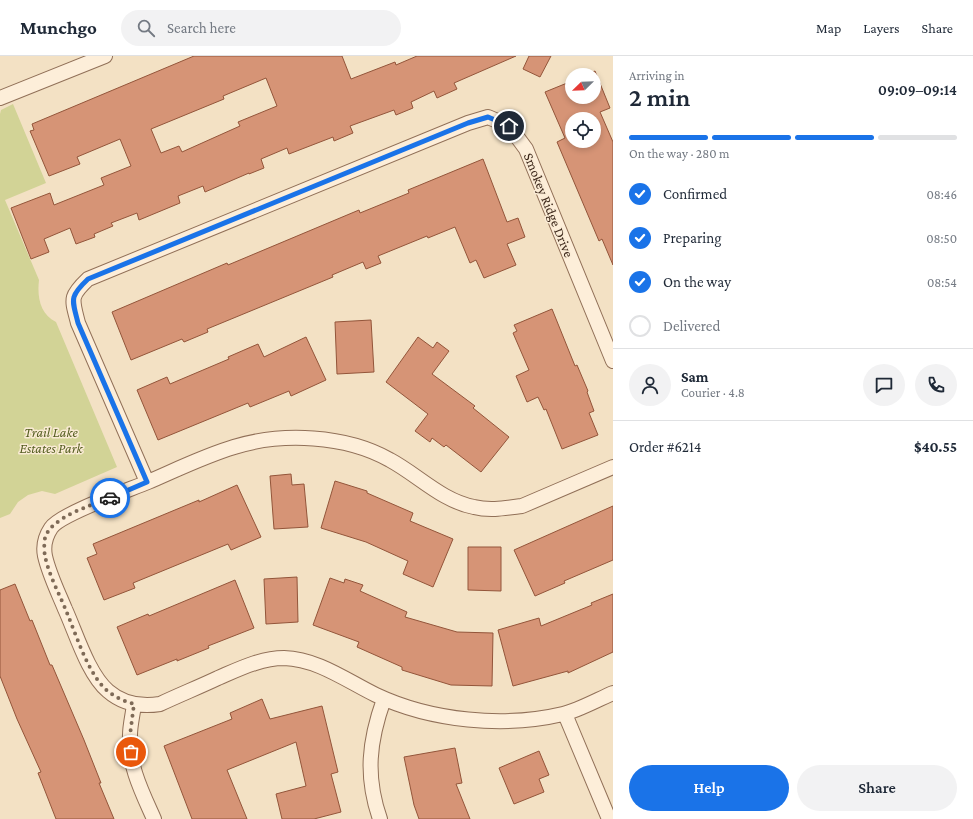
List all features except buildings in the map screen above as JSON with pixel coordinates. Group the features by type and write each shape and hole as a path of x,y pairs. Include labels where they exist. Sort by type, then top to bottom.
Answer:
{"street":[{"path":"0,98 105,56"},
{"name":"Smokey Ridge Drive","path":"147,482 78,323 72,301 76,290 88,279 468,123 488,117 509,126 526,149 613,360"},
{"path":"613,467 522,506 488,509 473,507 451,499 389,459 372,452 330,440 289,437 250,442 219,452 65,517 52,526 45,538 45,556 50,572 91,667 98,680 108,691 120,700 134,704 148,706 160,704 249,665 283,658 299,659 315,664 384,699 424,712 452,718 501,721 565,714 613,693"},
{"path":"380,819 372,791 370,763 373,732 384,699"},
{"path":"134,704 130,735 131,752 139,785 154,819"},
{"path":"565,714 609,819"}],"green space":[{"name":"Trail Lake Estates Park","path":"13,104 46,183 5,200 39,280 39,299 43,310 56,322 117,467 55,494 42,491 28,495 18,502 10,514 0,518 0,114 1,110"}],"way so far":[{"path":"110,498 65,517 52,526 45,538 45,556 50,572 87,660 98,680 108,691 120,700 134,704 130,735 131,752"}],"route":[{"path":"110,498 147,482 78,323 72,301 76,290 88,279 468,123 488,117 509,126"}]}
